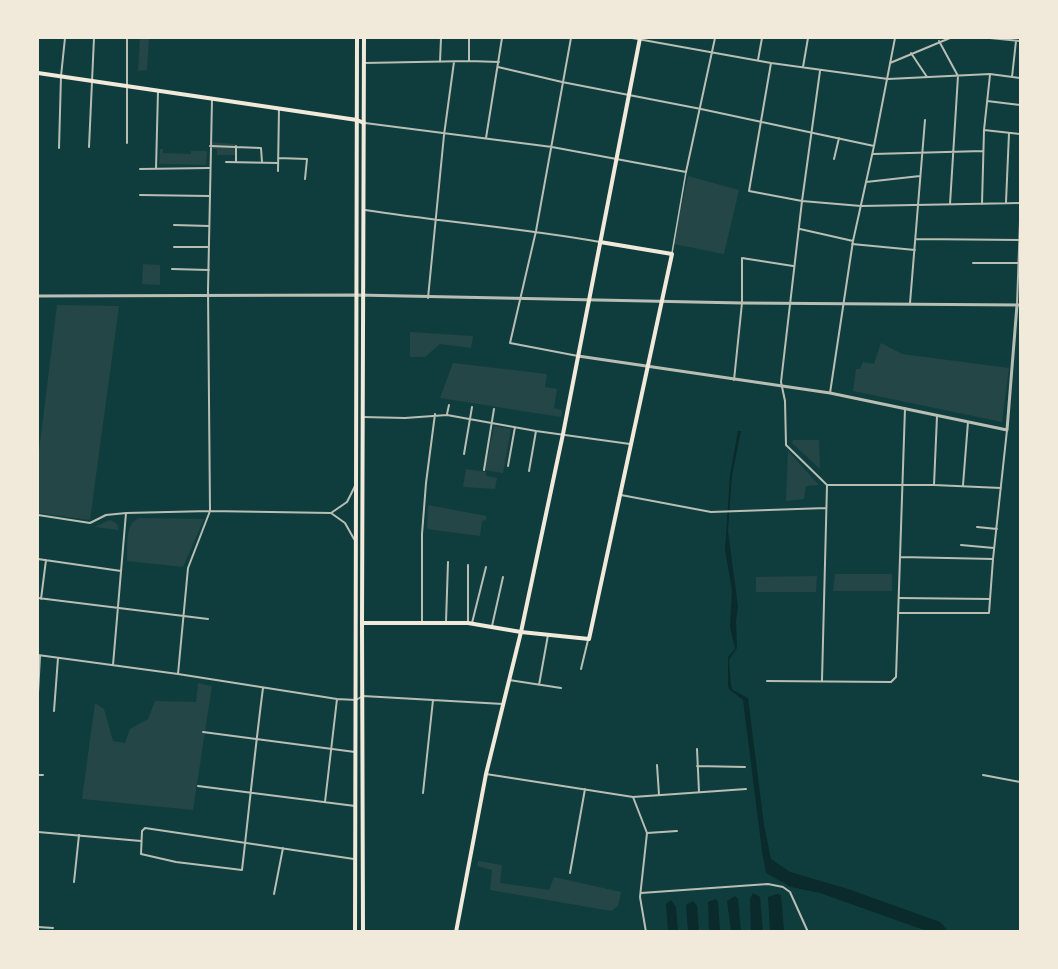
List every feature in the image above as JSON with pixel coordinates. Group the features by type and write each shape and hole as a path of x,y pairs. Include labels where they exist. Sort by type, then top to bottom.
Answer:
{"main road":[{"path":"355,932 357,38"},
{"path":"363,932 364,38"},
{"path":"456,932 486,774 521,632 563,434 640,38"},
{"path":"38,73 279,108 364,123"},
{"path":"362,623 470,623 588,640 595,617 672,254 600,242"}],"street":[{"path":"60,148 61,76 65,38"},
{"path":"89,147 94,38"},
{"path":"126,38 127,143"},
{"path":"440,62 441,38"},
{"path":"469,38 469,61"},
{"path":"486,140 502,38"},
{"path":"571,38 536,231 510,343 647,367 830,393 1007,430"},
{"path":"632,38 820,71 888,79 990,74 1020,78"},
{"path":"672,254 686,171 715,38"},
{"path":"758,60 762,38"},
{"path":"803,68 808,38"},
{"path":"830,393 853,242 873,154 895,38 891,38"},
{"path":"890,63 950,38"},
{"path":"990,38 1018,41 1012,77"},
{"path":"939,41 958,76 950,204"},
{"path":"911,53 927,77"},
{"path":"428,298 444,135 454,62"},
{"path":"364,63 499,62"},
{"path":"771,63 749,191 802,201 861,206 1020,203"},
{"path":"498,67 874,146"},
{"path":"820,71 810,132 782,376 786,444 827,485 934,485 1001,488"},
{"path":"982,204 984,130 990,74"},
{"path":"156,170 158,90"},
{"path":"178,674 188,568 210,511 208,295 212,98"},
{"path":"987,101 1020,105"},
{"path":"278,171 279,108"},
{"path":"910,303 924,120"},
{"path":"364,123 552,147 686,171"},
{"path":"984,130 1020,134"},
{"path":"1006,202 1009,133"},
{"path":"834,159 839,138"},
{"path":"210,146 261,148 262,162"},
{"path":"236,146 236,162"},
{"path":"873,154 983,151"},
{"path":"278,158 306,159 305,179"},
{"path":"226,162 278,163"},
{"path":"140,169 210,168"},
{"path":"866,182 920,176"},
{"path":"140,195 209,195"},
{"path":"363,209 435,220 536,231 600,242"},
{"path":"898,613 989,613 1019,305 1020,221"},
{"path":"174,225 209,226"},
{"path":"799,229 853,242 915,250"},
{"path":"916,239 1020,240"},
{"path":"174,247 209,247"},
{"path":"734,380 741,303 742,258 794,267"},
{"path":"973,263 1019,263"},
{"path":"172,269 209,270"},
{"path":"38,296 357,295 662,302 1019,305"},
{"path":"447,415 449,405"},
{"path":"464,454 472,407"},
{"path":"767,681 891,682 896,677 905,408"},
{"path":"484,470 494,409"},
{"path":"363,417 405,418 435,414 447,415 536,431 630,444"},
{"path":"422,623 422,534 435,414"},
{"path":"934,485 937,416"},
{"path":"963,486 968,422"},
{"path":"508,466 514,427"},
{"path":"529,471 536,431"},
{"path":"331,513 347,502 356,484"},
{"path":"822,681 827,485"},
{"path":"621,495 704,512 826,508"},
{"path":"38,515 90,522 106,515 126,513 210,511 331,513 345,523 355,541"},
{"path":"113,665 126,513"},
{"path":"977,527 997,529"},
{"path":"961,545 994,548"},
{"path":"901,557 993,559"},
{"path":"38,559 121,571"},
{"path":"46,561 39,598 183,618 208,619"},
{"path":"446,623 448,561"},
{"path":"468,566 470,623"},
{"path":"470,623 486,567"},
{"path":"492,627 503,577"},
{"path":"899,598 990,598"},
{"path":"539,685 548,635"},
{"path":"581,669 588,640"},
{"path":"38,693 39,655 337,699 356,700 363,696 503,704"},
{"path":"54,711 58,658"},
{"path":"509,680 561,688"},
{"path":"263,688 256,739 252,792 245,844 242,870 145,856 140,852 143,829 148,828 245,844 283,848 354,860"},
{"path":"325,802 337,699"},
{"path":"423,793 433,700"},
{"path":"203,732 355,752"},
{"path":"697,749 699,792"},
{"path":"657,765 658,795"},
{"path":"697,766 745,767"},
{"path":"486,774 633,797 746,789"},
{"path":"38,775 43,775"},
{"path":"983,775 1020,782"},
{"path":"198,786 355,806"},
{"path":"570,873 585,789"},
{"path":"633,797 647,833 641,893 646,932"},
{"path":"647,833 677,831"},
{"path":"38,832 141,841"},
{"path":"74,882 79,835"},
{"path":"274,894 283,848"},
{"path":"641,893 768,884 783,887 790,892 808,932"},
{"path":"38,927 53,928"}],"shaded area":[{"path":"140,38 149,38 147,70 138,71"},
{"path":"212,142 235,144 235,155 217,155 217,149 211,149"},
{"path":"160,149 163,149 163,153 191,154 191,151 207,151 206,165 159,164"},
{"path":"688,176 739,190 724,254 673,244"},
{"path":"143,264 160,265 160,285 142,284"},
{"path":"57,305 119,306 90,520 38,513 38,459"},
{"path":"410,332 473,336 471,348 440,344 425,357 410,357"},
{"path":"881,343 902,354 1009,368 1002,422 853,391 856,369 860,369 863,362 874,364"},
{"path":"453,363 547,374 545,387 557,389 554,408 562,410 561,417 440,398"},
{"path":"494,426 511,429 503,473 485,470"},
{"path":"738,431 741,431 732,475 728,531 738,607 737,648 729,660 731,686 733,690 748,698 764,825 771,859 790,872 848,889 940,922 948,931 927,931 820,893 791,887 766,873 743,700 729,689 728,685 728,657 735,649 730,627 732,590 725,550 730,475"},
{"path":"793,440 819,440 820,469 792,443"},
{"path":"788,451 819,485 806,486 804,499 786,501"},
{"path":"466,469 486,472 486,476 497,478 495,489 463,487"},
{"path":"428,505 486,516 486,520 482,521 480,536 427,529"},
{"path":"139,518 204,519 183,567 127,561 129,530 134,521"},
{"path":"110,520 117,524 119,530 94,527"},
{"path":"835,574 892,574 892,591 833,591"},
{"path":"817,576 816,592 756,592 756,577"},
{"path":"198,683 212,686 193,810 82,799 95,703 104,709 113,741 125,743 130,729 148,719 155,701 196,702"},
{"path":"478,861 502,865 500,883 549,890 554,877 621,892 618,906 611,911 490,890 492,870 477,866"},
{"path":"753,893 760,897 763,931 751,931 750,899"},
{"path":"781,895 784,931 770,931 768,897"},
{"path":"735,896 738,899 741,931 731,931 727,901"},
{"path":"716,899 720,931 709,931 708,902"},
{"path":"671,900 676,907 678,931 668,931 666,904"},
{"path":"693,901 697,906 699,931 688,931 686,905"}]}
